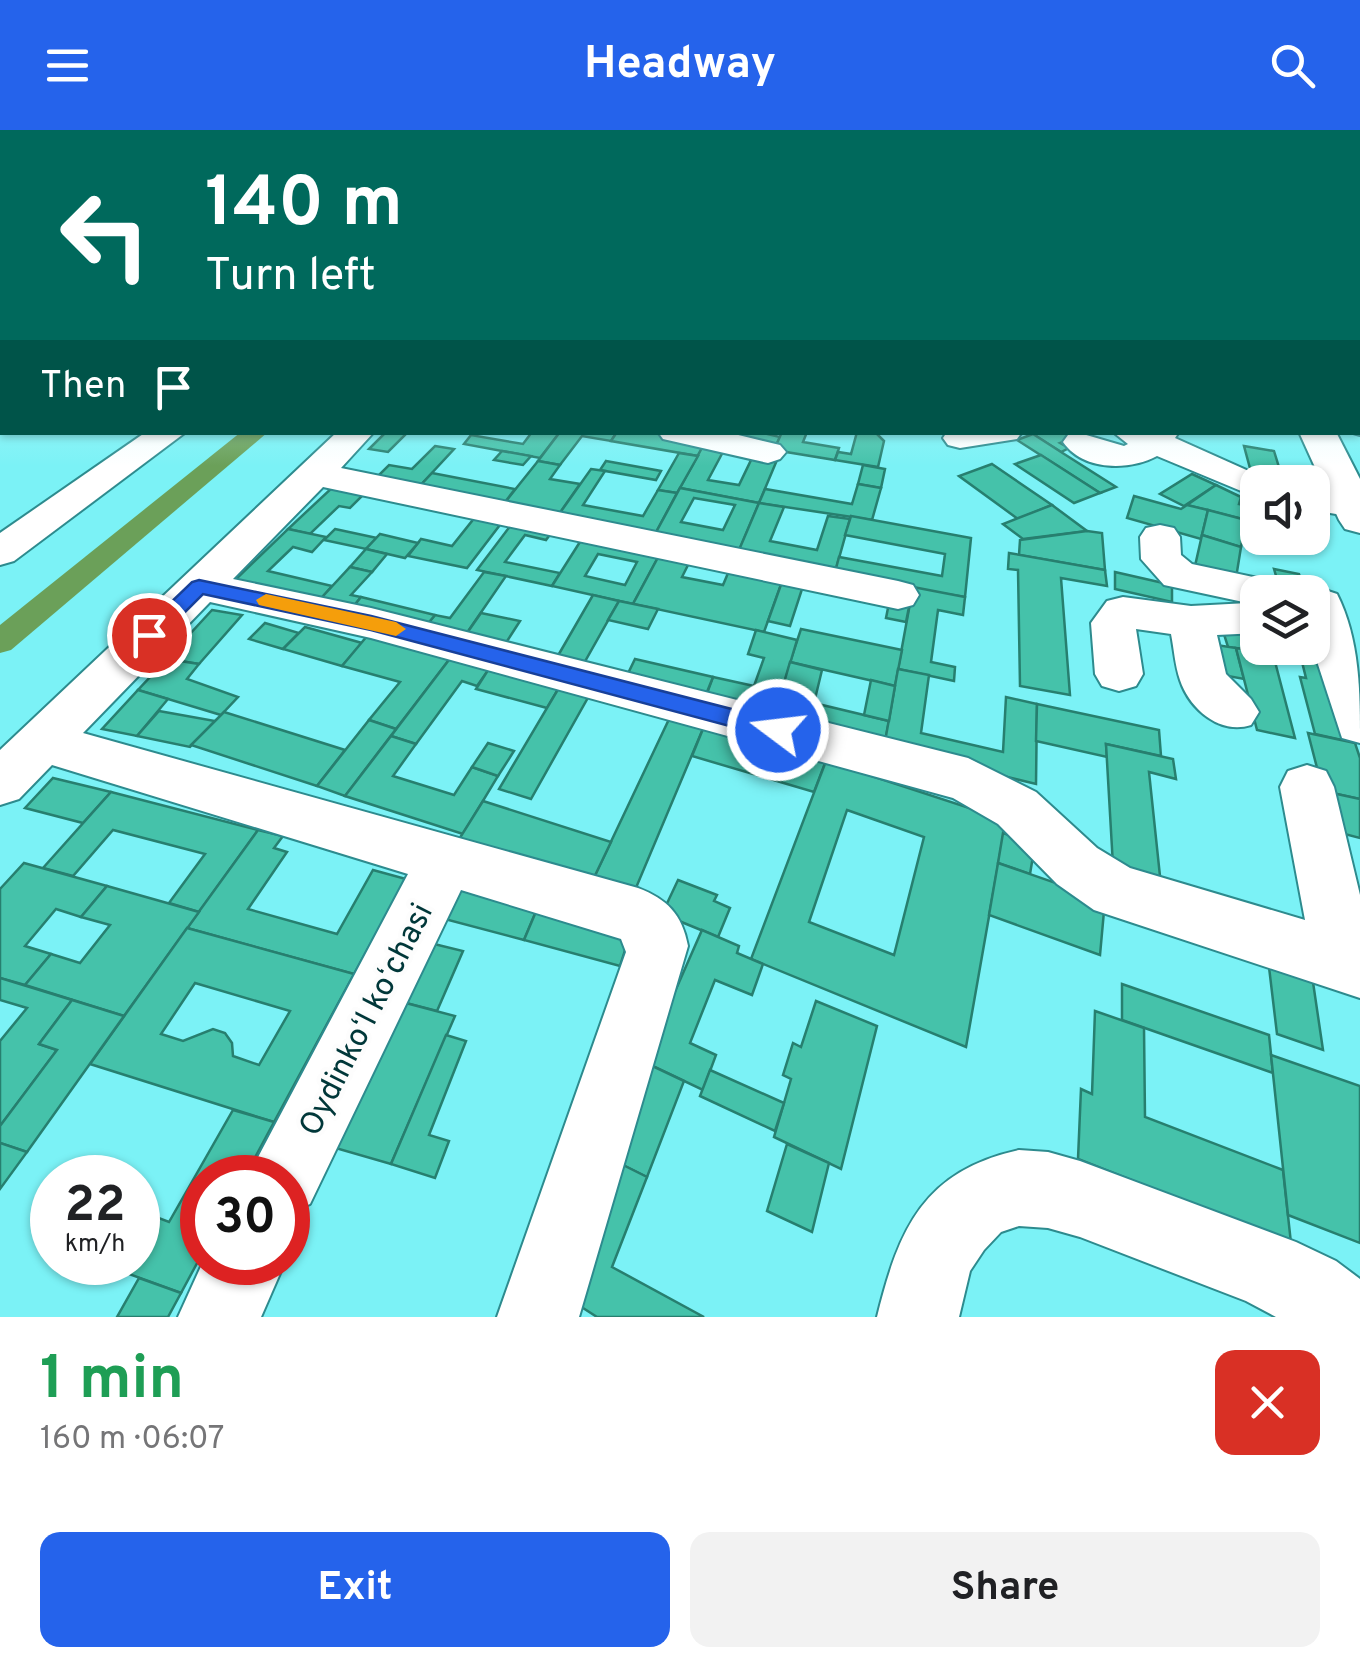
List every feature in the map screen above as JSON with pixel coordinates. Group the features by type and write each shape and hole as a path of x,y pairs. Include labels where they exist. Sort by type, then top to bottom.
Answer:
{"main road":[{"path":"1318,435 1357,514"}],"street":[{"path":"0,552 165,435"},
{"path":"20,762 354,435"},
{"path":"689,435 768,452"},
{"path":"960,438 982,435"},
{"path":"1080,442 1098,454 1134,457 1149,436 1240,478"},
{"path":"314,474 898,595"},
{"path":"1330,506 1357,514"},
{"path":"1160,536 1161,559 1179,574 1240,587"},
{"path":"199,586 463,646 968,780 1018,808 1077,866 1115,891 1352,965"},
{"path":"1119,674 1116,616 1134,612 1191,621 1240,619"},
{"path":"1191,621 1204,680 1234,712"},
{"path":"1330,623 1360,724"},
{"path":"20,762 446,860 638,916 651,924 657,937 657,952 538,1317"},
{"path":"1308,787 1352,965"},
{"name":"Oydinkoʻl koʻchasi","path":"296,1155 446,860"},
{"path":"918,1317 940,1242 974,1204 1006,1191 1047,1189 1271,1272 1327,1302 1340,1317"},
{"path":"219,1317 234,1285"}],"building":[{"path":"383,435 405,435 388,452 369,449"},
{"path":"471,435 523,444 530,435 558,435 540,458 464,444"},
{"path":"558,435 615,435 611,441 582,436 560,465 538,461"},
{"path":"615,435 670,435 706,441 698,456 611,441"},
{"path":"706,435 780,437 774,450"},
{"path":"781,435 806,435 803,442 839,448 835,460 774,450"},
{"path":"856,435 878,435 884,441 878,467 835,460 838,452 851,454"},
{"path":"1035,435 1081,435 1060,443 1069,448 1061,452"},
{"path":"1035,435 1116,487 1100,493 1017,440"},
{"path":"435,446 454,449 417,489 373,481 389,465 412,469"},
{"path":"703,446 724,450 708,480 739,485 753,456 777,460 759,503 680,488"},
{"path":"1244,446 1274,451 1278,465 1249,465"},
{"path":"502,451 531,456 523,465 494,460"},
{"path":"679,453 698,456 677,493 658,490"},
{"path":"1041,455 1100,493 1074,503 1015,464"},
{"path":"538,461 560,465 550,479 580,484 557,517 502,506"},
{"path":"606,461 661,471 656,480 600,470"},
{"path":"992,464 1052,505 1018,519 959,476"},
{"path":"863,465 885,469 881,488 858,484"},
{"path":"591,469 605,471 583,505 643,516 658,490 677,493 654,536 557,517"},
{"path":"432,473 515,489 502,506 417,489"},
{"path":"1192,474 1216,485 1184,506 1160,494"},
{"path":"858,484 881,488 872,520 759,503 765,489 852,504"},
{"path":"335,485 367,491 350,508 339,506 310,534 288,529"},
{"path":"1216,485 1240,497 1240,518 1187,505"},
{"path":"680,488 759,503 738,553 654,536","holes":["694,498 735,505 723,530 681,522"]},
{"path":"1134,496 1181,509 1187,505 1208,510 1201,539 1127,518"},
{"path":"759,503 784,507 770,541 817,550 828,516 850,519 834,576 736,557"},
{"path":"1052,505 1087,531 1023,539 1003,524"},
{"path":"1208,510 1240,518 1240,547 1202,535"},
{"path":"480,511 506,517 467,568 408,556 421,539 452,546"},
{"path":"851,516 971,538 965,597 834,576 839,557 942,576 945,554 845,535"},
{"path":"514,521 554,529 546,540 525,535 505,562 560,573 552,586 477,570"},
{"path":"288,529 326,537 312,552 293,547 268,571 332,586 319,601 234,581"},
{"path":"335,529 377,538 366,549 324,540"},
{"path":"1087,531 1102,533 1105,570 1019,555 1020,540"},
{"path":"380,534 418,543 405,558 366,549"},
{"path":"585,534 662,550 633,604 552,586","holes":["598,554 637,562 625,585 585,576"]},
{"path":"1202,535 1240,547 1236,578 1195,566"},
{"path":"366,549 387,554 372,572 350,567"},
{"path":"662,550 692,557 682,577 723,585 731,566 783,579 764,632 633,604"},
{"path":"1009,553 1105,570 1107,586 1061,578 1070,695 1020,686 1018,570 1008,569"},
{"path":"350,567 372,572 351,595 361,597 346,616 312,608"},
{"path":"1274,569 1299,575 1276,575"},
{"path":"484,572 506,576 460,643 420,633 435,615 450,618"},
{"path":"1115,572 1172,585 1172,602 1115,589"},
{"path":"783,579 804,583 790,626 768,621"},
{"path":"913,587 965,597 963,615 938,610 931,662 955,667 954,681 898,669"},
{"path":"593,595 619,601 579,672 552,666"},
{"path":"361,597 435,615 420,633 346,616"},
{"path":"619,601 658,609 648,629 608,620"},
{"path":"889,603 909,607 906,622 886,618"},
{"path":"212,610 242,615 199,664 167,659"},
{"path":"481,613 520,621 500,652 460,643"},
{"path":"265,623 299,633 283,649 249,639"},
{"path":"305,627 362,643 342,666 283,649"},
{"path":"1222,628 1240,631 1240,649 1228,647"},
{"path":"373,629 455,652 396,729 369,720 400,682 342,666"},
{"path":"801,629 902,650 895,686 790,662"},
{"path":"756,630 797,640 773,721 703,704 713,677 754,686 764,658 748,654"},
{"path":"1210,644 1236,648 1244,679 1217,674"},
{"path":"455,652 494,662 477,686 462,681 416,744 391,736"},
{"path":"167,659 199,664 187,679 238,697 221,715 138,690"},
{"path":"635,659 713,677 701,707 621,688"},
{"path":"790,662 822,670 814,703 889,721 884,747 773,721"},
{"path":"1331,662 1355,743 1315,734 1300,677 1306,678 1303,665"},
{"path":"1240,665 1276,665 1295,738 1257,730"},
{"path":"490,667 560,686 547,708 476,689"},
{"path":"898,669 929,675 921,733 1003,752 1006,697 1037,704 1036,784 884,747"},
{"path":"871,680 895,686 889,721 864,715"},
{"path":"560,686 590,694 531,799 499,789"},
{"path":"138,690 168,699 137,736 102,729"},
{"path":"1037,704 1159,730 1161,756 1106,744 1107,757 1036,741"},
{"path":"159,711 215,721 190,747 137,736"},
{"path":"224,712 345,750 317,786 191,745"},
{"path":"671,715 705,724 630,902 589,888"},
{"path":"369,720 396,729 345,796 317,786"},
{"path":"705,724 827,758 814,792 692,756"},
{"path":"1308,733 1355,743 1360,758 1360,799 1323,791"},
{"path":"391,736 416,744 393,776 454,795 472,767 498,776 463,834 345,796"},
{"path":"488,743 514,751 498,776 472,767"},
{"path":"1106,744 1173,759 1176,779 1149,772 1162,895 1114,883"},
{"path":"826,761 1006,820 966,1047 751,959","holes":["847,810 924,837 894,955 809,922"]},
{"path":"53,778 111,792 83,823 25,808"},
{"path":"1323,791 1360,799 1360,838 1333,831"},
{"path":"111,792 258,830 199,912 169,903 205,854 113,830 73,876 43,868"},
{"path":"483,801 611,842 589,888 456,844"},
{"path":"258,830 283,836 274,848 287,852 248,909 337,934 373,870 406,879 354,974 187,928"},
{"path":"1003,833 1035,844 1030,874 998,863"},
{"path":"24,863 107,886 81,917 56,909 25,946 51,954 25,985 0,978 0,889"},
{"path":"998,863 1105,900 1100,955 989,915"},
{"path":"456,880 540,902 524,940 437,917"},
{"path":"678,880 717,895 714,901 730,908 718,937 662,914"},
{"path":"107,886 199,912 124,1016 25,985 51,954 80,963 110,925 81,917"},
{"path":"540,902 633,926 620,966 524,940"},
{"path":"187,928 354,974 274,1122 90,1064","holes":["195,983 290,1011 259,1065 233,1056 232,1043 225,1033 213,1029 183,1041 161,1034"]},
{"path":"702,930 739,946 737,953 763,964 752,995 715,980 690,1043 716,1055 703,1090 644,1062"},
{"path":"1266,942 1309,955 1323,1050 1277,1034"},
{"path":"430,943 463,951 437,1011 402,1002"},
{"path":"0,978 72,1000 39,1044 57,1050 0,1126 0,1041 27,1008 0,1000"},
{"path":"1122,984 1269,1035 1273,1073 1122,1020"},
{"path":"72,1000 124,1016 27,1152 0,1143 0,1126 57,1050 39,1044"},
{"path":"816,1001 877,1026 841,1169 774,1137 791,1079 783,1075 793,1043 801,1047"},
{"path":"402,1002 455,1016 391,1164 332,1147"},
{"path":"1095,1011 1144,1028 1145,1117 1283,1170 1291,1243 1078,1159 1081,1089 1092,1094"},
{"path":"446,1035 466,1041 429,1135 449,1141 435,1178 391,1164"},
{"path":"1271,1055 1360,1086 1360,1243 1288,1215"},
{"path":"644,1062 684,1081 647,1177 605,1156"},
{"path":"710,1070 784,1103 775,1131 700,1096"},
{"path":"233,1110 274,1122 256,1155 207,1155"},
{"path":"0,1143 27,1152 0,1189"},
{"path":"787,1144 829,1163 812,1232 767,1211"},
{"path":"605,1156 647,1177 612,1267 704,1317 597,1317 566,1297"},
{"path":"180,1203 180,1285 185,1285 181,1293 159,1285 160,1219 169,1222"},
{"path":"135,1285 159,1285 181,1293 168,1317 117,1317"}],"waterway":[{"path":"0,642 252,435"}],"slow traffic":[{"path":"266,600 396,629"}],"route":[{"path":"149,635 199,586 371,623 778,730"}]}
